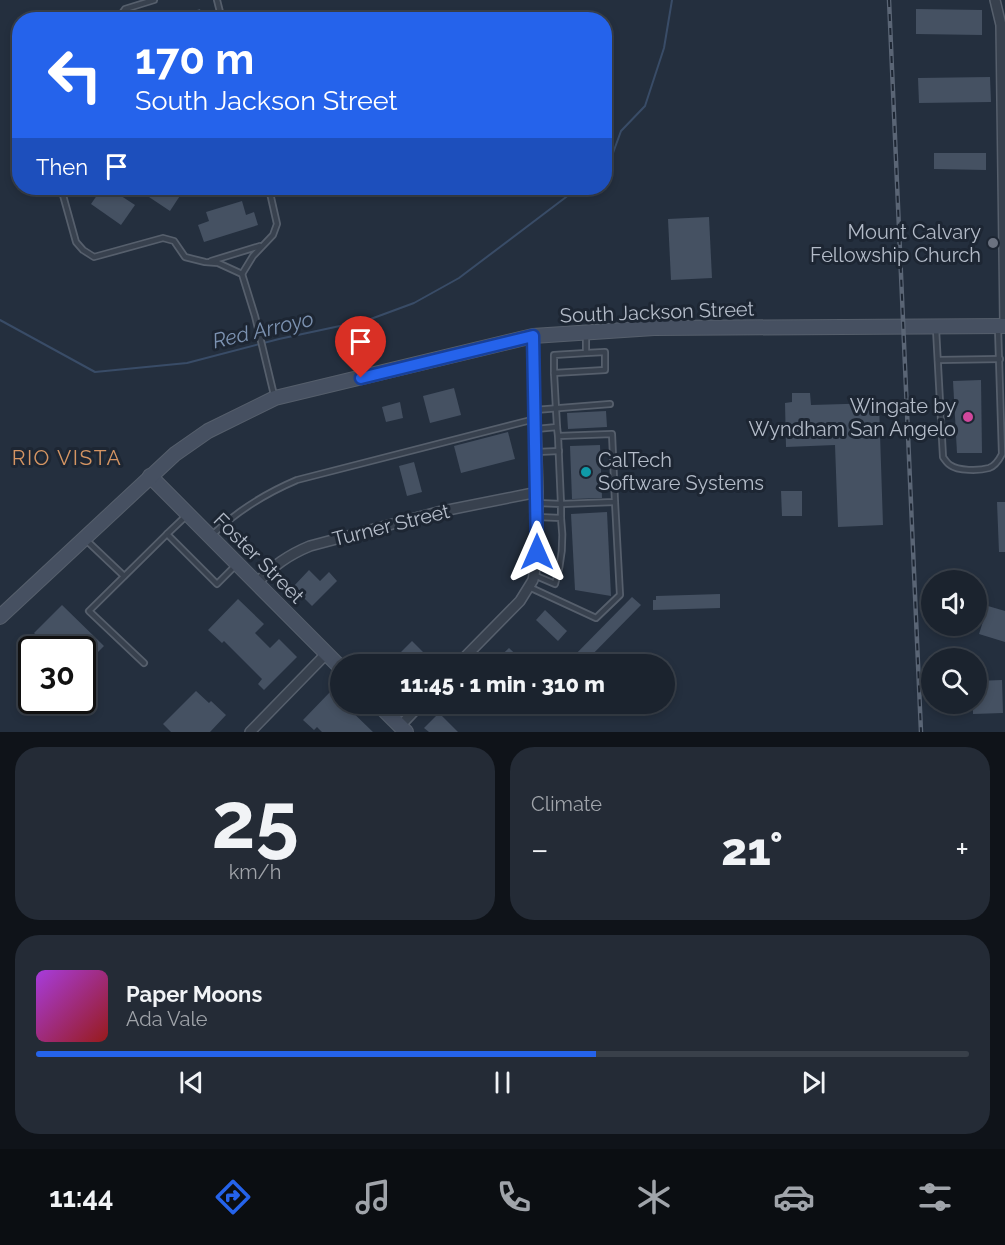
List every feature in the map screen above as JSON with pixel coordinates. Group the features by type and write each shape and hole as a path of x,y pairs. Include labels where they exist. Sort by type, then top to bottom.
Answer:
{"main road":[{"name":"South Jackson Street","path":"0,617 175,453 208,431 275,398 533,336 654,328 1003,326"},
{"name":"Foster Street","path":"150,476 330,656"},
{"path":"386,714 400,730"}],"street":[{"path":"995,0 1003,25 1003,326"},
{"path":"468,654 520,601 534,575 537,552 538,492 533,336"},
{"name":"Turner Street","path":"257,583 276,564 292,553 310,546 438,512 538,492"},
{"path":"250,732 327,653"},
{"path":"400,730 413,714"}],"lane":[{"path":"123,12 125,9 154,0"},
{"path":"63,195 76,242 94,257 163,238 174,241 185,257 218,263 242,274 275,398"},
{"path":"242,274 253,256 273,235 277,224 270,195"},
{"path":"206,262 263,245"},
{"path":"936,326 943,457 950,465 957,468 978,469 991,468 1002,454 1000,359 1003,326"},
{"path":"586,333 586,353"},
{"path":"550,596 555,584 563,533 561,518 559,451 554,373 554,355 604,352 604,370 554,373"},
{"path":"938,360 1000,359"},
{"path":"210,536 229,518 249,504 272,490 297,480 535,419 556,407 610,404"},
{"path":"535,419 557,427"},
{"path":"529,587 596,618 620,595 612,434 558,436"},
{"path":"537,452 559,451"},
{"path":"538,503 615,502"},
{"path":"144,663 89,611 188,514"},
{"path":"537,517 561,518"},
{"path":"167,534 217,584 237,564"},
{"path":"84,538 124,576"},
{"path":"534,575 555,584"}],"building":[{"path":"916,9 982,10 982,35 916,34"},
{"path":"990,77 991,102 919,103 918,78"},
{"path":"934,153 986,153 986,170 934,169"},
{"path":"97,195 120,195 135,205 121,225 91,204"},
{"path":"150,195 180,195 170,211 149,197"},
{"path":"242,201 246,215 254,212 258,225 204,242 198,225 209,221 206,212"},
{"path":"709,217 712,278 671,280 668,219"},
{"name":"Wingate by Wyndham San Angelo","path":"981,380 982,453 957,453 953,381"},
{"path":"454,388 461,415 430,423 423,396"},
{"path":"792,393 810,393 811,405 879,403 883,525 838,527 835,445 786,447 785,403 792,402"},
{"path":"400,402 403,418 386,422 382,407"},
{"path":"606,411 607,427 568,429 567,413"},
{"path":"508,432 515,459 461,473 454,446"},
{"name":"CalTech Software Systems","path":"600,445 602,498 572,499 570,446"},
{"path":"414,462 422,492 407,496 399,466"},
{"path":"781,491 802,491 802,516 782,516"},
{"path":"997,502 1005,502 1005,552 999,552"},
{"path":"607,512 611,596 575,590 571,514"},
{"path":"309,570 320,581 329,572 337,581 312,606 293,587"},
{"path":"720,594 720,608 653,610 653,600 656,600 656,596"},
{"path":"632,597 641,605 593,654 576,654"},
{"path":"238,599 264,624 255,633 270,648 279,639 297,657 264,690 258,684 262,679 224,641 222,643 208,630"},
{"path":"62,605 94,636 37,636 34,633"},
{"path":"988,606 1005,611 1005,642 986,636"},
{"path":"545,610 567,631 558,641 536,620"},
{"path":"96,638 104,646 96,654"},
{"path":"412,641 425,654 399,654"},
{"path":"509,648 515,654 503,654"},
{"path":"1002,680 1003,713 987,714 987,681"},
{"path":"196,691 226,715 210,732 171,732 163,724"},
{"path":"330,692 330,714 354,714 373,732 322,732 317,727 314,730 303,720"},
{"path":"440,714 458,732 429,732 424,728"}],"waterway":[{"name":"Red Arroyo","path":"612,156 621,131 645,106 664,48 672,0"},
{"name":"Red Arroyo","path":"0,320 95,372 187,363 279,339 368,320 414,303 459,278 569,195"}],"railway":[{"path":"889,0 921,732"}],"place":[{"name":"Mount Calvary Fellowship Church","path":"993,243"},
{"name":"Wingate by Wyndham San Angelo","path":"968,417"},
{"name":"CalTech Software Systems","path":"586,472"}],"district":[{"name":"RIO VISTA","path":"67,458"}],"route":[{"path":"361,378 533,336 537,552"}]}
